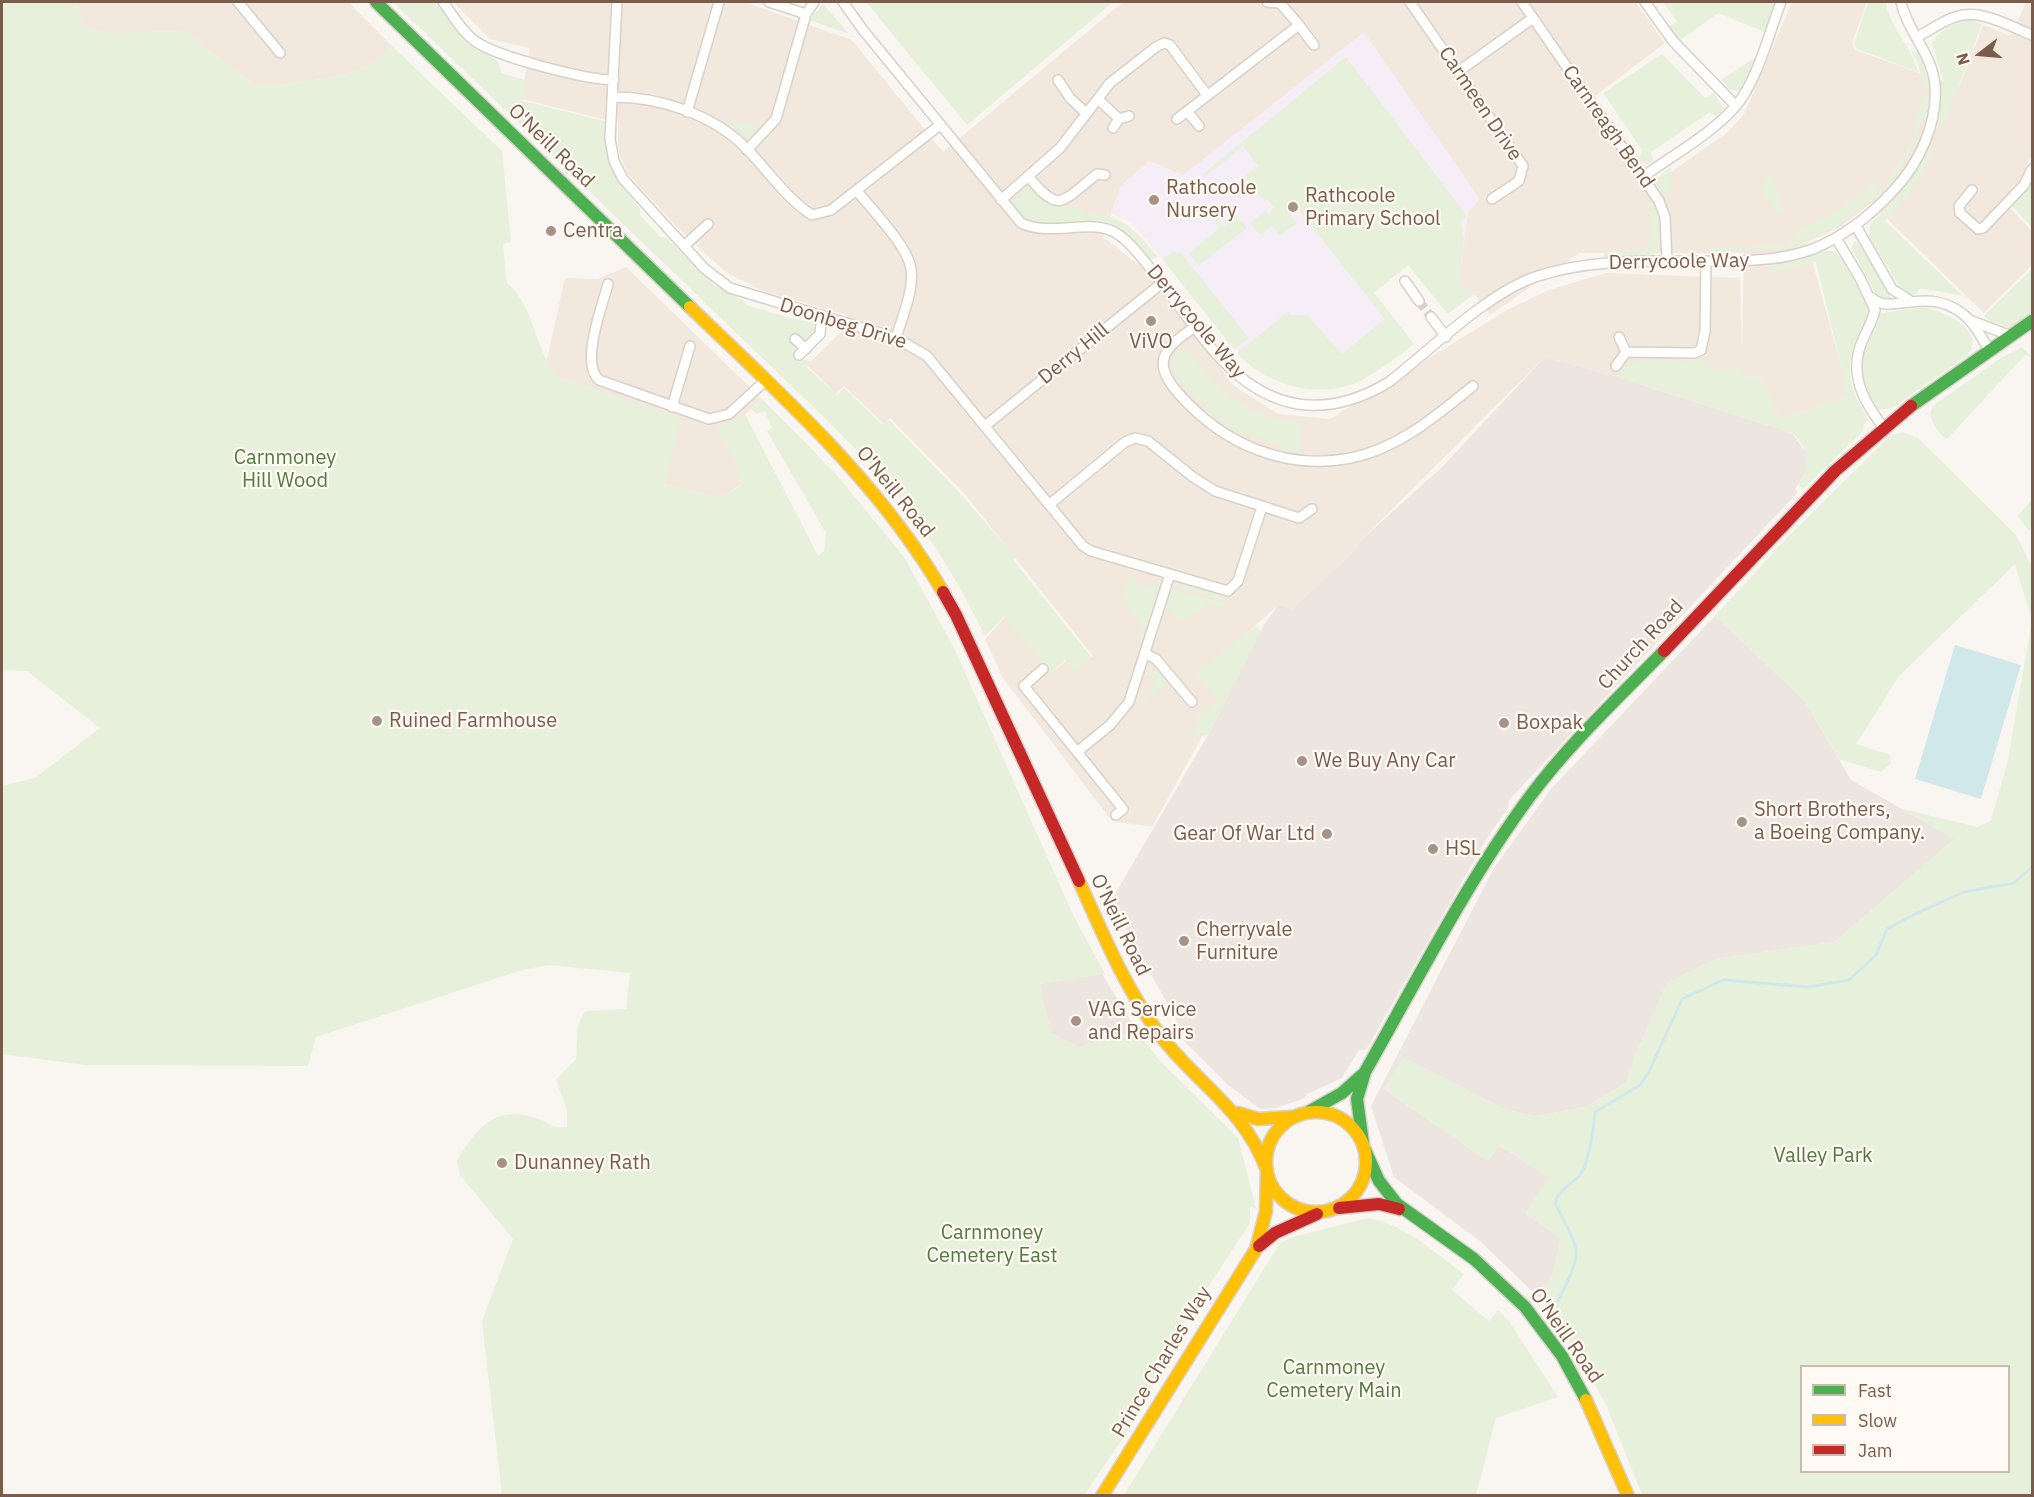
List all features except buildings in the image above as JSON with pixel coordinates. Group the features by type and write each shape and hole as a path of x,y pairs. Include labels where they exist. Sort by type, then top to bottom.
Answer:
{"main road":[{"name":"O'Neill Road","path":"376,2 766,380 868,485 919,552 971,647 1092,914 1126,983 1173,1051 1245,1122 1261,1152 1267,1171"},
{"name":"Church Road","path":"1364,1147 1357,1099 1365,1072 1473,881 1532,794 1584,734 1834,471 1884,428 2032,321"},
{"name":"Church Road","path":"1303,1114 1342,1094 1365,1072"},
{"path":"1237,1112 1273,1120 1303,1114 1320,1112 1341,1119 1350,1125 1364,1147 1365,1172 1362,1182 1349,1200 1329,1210 1305,1211 1285,1201 1271,1183 1267,1171 1268,1148 1272,1138 1287,1121 1303,1114"},
{"name":"O'Neill Road","path":"1364,1147 1389,1197 1403,1210 1486,1269 1538,1324 1580,1387 1628,1496"},
{"name":"Prince Charles Way","path":"1102,1496 1256,1249 1266,1222 1269,1196 1267,1171"},
{"name":"O'Neill Road","path":"1329,1210 1379,1204 1403,1210"},
{"name":"Prince Charles Way","path":"1256,1249 1275,1233 1298,1220 1329,1210"}],"street":[{"path":"238,2 280,53"},
{"path":"443,2 468,35 484,47 514,57 614,80"},
{"name":"Doonbeg Drive","path":"617,2 611,145 617,170 705,269 730,288 749,296 896,338 927,356 986,425 1083,546 1091,551 1228,591 1238,581 1262,507"},
{"path":"687,112 719,2"},
{"path":"769,2 806,14"},
{"path":"747,150 776,119 806,14 814,2"},
{"name":"Derrycoole Way","path":"843,2 916,96 925,102 940,125 1021,223 1030,227 1053,230 1098,227 1119,234 1162,283 1228,368 1244,381 1284,402 1306,405 1339,404 1368,395 1389,382 1506,290 1535,277 1586,264 1746,261 1786,256 1813,249 1856,226 1875,211 1906,178 1931,124 1935,102 1934,76 1929,59 1901,2"},
{"path":"1267,2 1280,3 1314,45"},
{"name":"Carmeen Drive","path":"1410,2 1522,166 1519,181 1492,199"},
{"name":"Carnreagh Bend","path":"1522,2 1664,211 1667,262"},
{"path":"1645,2 1673,41 1736,106"},
{"path":"1643,177 1719,123 1736,106 1749,86 1781,2"},
{"path":"1917,37 1955,17 1971,14 1985,16 2032,35"},
{"path":"1459,71 1533,18"},
{"path":"1177,119 1299,25"},
{"path":"1000,200 1060,147 1110,83 1164,43 1170,45 1207,95"},
{"path":"1058,80 1070,98 1086,113"},
{"path":"613,97 642,100 687,112 725,128 796,204 813,214 831,210 940,125"},
{"path":"1098,99 1124,118 1113,128"},
{"path":"1187,111 1199,126"},
{"path":"1972,190 1959,209 1962,217 1972,225 1983,228 2024,185 2032,169"},
{"path":"1028,176 1045,197 1056,201 1068,197 1097,174 1105,175"},
{"path":"857,191 905,253 911,268 910,288 896,338"},
{"path":"684,246 708,224"},
{"path":"1856,226 1892,289 1909,300"},
{"path":"1836,238 1870,296 1875,310 1860,348 1857,377 1860,391 1884,428"},
{"path":"1626,352 1694,353 1701,350 1705,331 1706,261"},
{"path":"1405,281 1419,301"},
{"name":"Derry Hill","path":"986,425 1162,283"},
{"path":"608,284 592,346 592,374 599,380 709,419 719,418 738,408 766,380"},
{"path":"1870,296 1878,304 1888,306 1909,300 1944,302 1970,320 2011,336"},
{"path":"795,339 802,352 820,334 822,315"},
{"path":"1431,317 1446,337"},
{"path":"1970,320 1990,351"},
{"path":"1196,326 1169,348 1164,359 1164,371 1173,387 1197,414 1229,437 1251,449 1302,461 1352,458 1390,445 1411,434 1469,390 1473,402"},
{"path":"1619,337 1626,352"},
{"path":"672,407 690,346"},
{"path":"1616,366 1626,352"},
{"path":"1050,504 1125,442 1136,438 1148,441 1193,477 1215,491 1299,518 1312,509"},
{"path":"1077,752 1121,714 1129,702 1170,574"},
{"path":"1146,654 1156,659 1192,702"},
{"path":"1044,669 1024,686 1123,809 1116,815"}],"shaded area":[{"path":"76,2 348,2 393,47 368,67 341,76 282,85 254,85 184,31 109,33 83,26"},
{"path":"453,2 744,2 852,40 943,152 1123,2 1635,2 1665,43 1595,96 1657,182 1728,132 1744,114 1792,2 1867,2 1852,43 1855,50 1959,87 1983,25 2011,36 2026,2 2032,2 2032,153 2021,179 2002,200 2032,231 2032,265 1984,313 1871,203 1842,226 1807,242 1849,395 1780,419 1760,376 1742,377 1742,368 1617,377 1545,357 1358,543 1357,548 1292,609 1278,605 1219,658 1233,680 1152,827 1112,821 1003,678 985,639 1005,617 1052,672 1066,661 1075,671 1093,656 965,494 890,418 884,424 844,386 836,394 807,365 843,330 847,315 763,291 729,274 677,227 627,173 618,150 618,123 521,99 530,48 490,39","holes":["1149,161 1182,175 1468,212 1459,282 1474,294 1490,315 1453,341 1579,253 1744,253 1742,350 1740,278 1606,273 1549,290 1507,310 1330,419 1278,414 1233,385 1173,304 1139,265 1103,237 1121,186"]},
{"name":"Rathcoole Primary School","path":"1364,32 1480,199 1468,212 1459,282 1474,294 1448,314 1408,265 1374,293 1414,344 1362,380 1327,389 1308,389 1267,377 1251,366 1141,233 1131,223 1111,213 1121,186 1149,161 1183,175"},
{"path":"626,267 762,399 745,414 717,429 737,464 740,485 721,498 664,484 681,419 558,377 546,364 565,278 598,279"},
{"path":"1545,357 1617,377 1792,433 1807,454 1806,472 1795,489 1798,492 1509,800 1508,808 1487,838 1366,1050 1359,1050 1342,1078 1307,1094 1305,1098 1276,1108 1260,1109 1227,1084 1183,1040 1185,1036 1111,901 1208,735 1264,625 1278,605 1292,609 1357,548 1358,543 1442,467"},
{"path":"1715,616 1804,700 1851,780 1955,839 1834,942 1715,959 1667,983 1629,1070 1627,1082 1586,1107 1536,1116 1507,1110 1403,1058 1384,1089 1488,1161 1499,1145 1549,1177 1561,1239 1554,1270 1540,1299 1480,1241 1394,1177 1371,1106 1494,868 1551,789"},
{"path":"1102,974 1137,1031 1078,1047 1051,1033 1039,984"}],"green space":[{"name":"Carnmoney Hill Wood","path":"2,2 76,2 83,26 109,33 184,31 254,85 282,85 341,76 368,67 393,47 502,151 511,242 503,244 507,283 523,304 544,354 558,377 682,419 664,484 721,498 740,486 737,464 716,429 745,414 818,556 824,551 826,533 767,431 772,428 765,411 757,414 751,409 762,399 836,474 904,557 954,648 1074,917 1105,974 1040,984 1051,1033 1078,1047 1137,1031 1160,1061 1238,1138 1256,1209 1250,1206 1250,1223 1173,1340 1130,1428 1084,1495 502,1495 482,1321 513,1239 460,1175 457,1161 479,1130 498,1117 509,1114 522,1115 553,1126 567,1127 567,1110 556,1080 576,1059 578,1025 585,1011 626,1009 630,973 549,965 522,970 316,1037 308,1066 85,1065 2,1054 2,786 35,778 100,728 27,671 2,670"},
{"path":"393,2 434,2 465,41 498,62 501,73 528,81 523,101 605,121 605,136 612,169 640,208 640,215 660,237 667,238 713,284 743,300 746,305 801,321 806,319 816,325 816,329 808,339 801,339 794,333 789,339 796,348 794,355 798,359 811,361 806,367 837,395 844,388 883,425 889,420 955,488 1016,557 1013,560 1092,658 1075,672 1065,660 1052,672 1004,617 985,636 964,596 929,539 903,502 877,471"},
{"path":"866,2 1113,2 967,125"},
{"path":"1663,2 1778,2 1767,33 1718,13 1679,41 1669,27 1677,21"},
{"path":"1868,2 1886,2 1891,20 1911,54 1918,72 1857,49 1854,44"},
{"path":"823,4 849,34 809,20"},
{"path":"1971,20 1982,24 1945,123 1938,121 1943,80 1932,44 1948,27"},
{"path":"1911,51 1922,53 1929,76 1930,90 1923,89 1918,63"},
{"path":"1662,54 1705,98 1714,93 1724,109 1717,117 1710,112 1651,152 1654,161 1648,165 1639,159 1642,150 1603,93"},
{"path":"1346,57 1467,216 1461,221 1464,240 1459,282 1474,294 1448,314 1408,265 1374,293 1414,344 1384,367 1348,386 1331,389 1296,387 1264,374 1249,365 1237,353 1288,312 1290,315 1308,316 1342,354 1385,319 1297,208 1289,213 1297,223 1280,236 1272,226 1260,235 1250,223 1265,211 1269,215 1274,207 1267,199 1264,201 1245,177 1258,166 1243,146 1204,178 1203,174"},
{"path":"1756,57 1742,89 1737,91 1729,89 1721,80"},
{"path":"1923,95 1930,95 1927,116 1922,119 1914,143 1896,176 1897,181 1889,185 1886,183 1911,141"},
{"path":"726,118 760,128 746,137"},
{"path":"1928,148 1934,150 1919,179 1885,221 1963,296 1926,289 1920,289 1916,294 1905,295 1869,237 1870,224 1897,198"},
{"path":"1671,167 1671,194 1660,193 1656,179"},
{"path":"1771,173 1783,212 1778,214 1759,186"},
{"path":"2032,181 2032,227 2012,206"},
{"path":"1873,182 1880,188 1874,195 1881,189 1883,192 1875,203 1868,202 1838,226 1809,238 1806,245 1790,250 1789,243 1797,242 1795,231 1839,210"},
{"path":"1030,185 1049,203 1064,203 1071,210 1078,205 1085,214 1108,216 1127,225 1158,257 1149,260 1125,234 1107,223 1096,221 1041,224 1028,220 1019,213 1013,201"},
{"path":"1651,199 1662,228 1661,244 1657,251 1648,258 1604,258 1604,251 1648,250"},
{"path":"1237,216 1247,228 1199,265 1189,254 1219,228 1214,220 1217,217 1224,226"},
{"path":"1854,241 1859,244 1892,299 1878,298 1852,249"},
{"path":"1781,245 1781,252 1773,249 1725,251 1720,255 1709,255 1709,248"},
{"path":"1174,251 1181,253 1249,338 1234,349 1162,259"},
{"path":"1825,251 1834,251 1840,256 1867,303 1870,315 1855,343 1850,374 1855,395 1868,421 1865,422 1862,432 1804,488 1798,486 1805,472 1807,458 1802,445 1792,433 1617,377 1627,364 1657,359 1688,362 1700,359 1710,370 1742,368 1742,377 1760,376 1780,419 1848,395 1816,262 1772,272 1771,265 1792,262"},
{"path":"2032,269 2032,313 2014,326 2008,327 1991,322 1984,316"},
{"path":"1926,307 1943,313 1968,330 1972,337 1972,346 1968,355 1892,408 1879,410 1868,395 1862,370 1864,353 1880,313"},
{"path":"2022,347 2032,357 2025,355 1947,439 1941,434 1930,414 1934,405 2001,358"},
{"path":"1185,348 1222,389 1249,409 1282,421 1302,423 1300,453 1284,450 1282,446 1244,433 1240,435 1205,411 1205,406 1180,383 1171,364 1176,351"},
{"path":"1902,432 1918,438 2016,535 2032,567 2032,620 2015,564 1899,676 1856,744 1890,755 1891,763 1881,772 1839,759 1804,700 1715,616 1786,539 1890,436"},
{"path":"2032,499 2032,529 2029,531 2018,516"},
{"path":"1130,575 1135,577 1134,582 1152,588 1154,583 1159,584 1144,633 1140,628 1142,625 1122,599"},
{"path":"1181,583 1223,595 1226,601 1172,585"},
{"path":"1173,589 1223,603 1225,606 1219,609 1210,602 1186,619 1180,620 1166,607"},
{"name":"Valley Park","path":"2032,620 2032,1495 1642,1495 1607,1407 1577,1352 1540,1299 1554,1270 1561,1239 1525,1214 1548,1177 1500,1145 1488,1161 1384,1089 1403,1057 1507,1110 1536,1116 1586,1107 1627,1082 1629,1070 1667,983 1715,959 1834,942 1954,839 1903,809 1977,827 1991,821 2008,760"},
{"path":"1256,626 1261,632 1208,735 1194,738 1191,734 1199,725 1194,719 1217,700 1194,672"},
{"path":"1150,670 1159,671 1168,683 1145,703 1140,696 1149,696 1155,679 1146,675"},
{"name":"Carnmoney Cemetery Main","path":"1368,1218 1406,1232 1464,1274 1452,1290 1489,1321 1498,1310 1509,1321 1558,1397 1496,1418 1476,1495 1124,1495 1280,1243 1293,1237"}],"water":[{"path":"1955,645 2021,665 1981,799 1915,779"}],"waterway":[{"path":"1558,1301 1572,1271 1576,1252 1570,1233 1555,1203 1557,1198 1583,1171 1595,1112 1640,1085 1649,1072 1682,999 1723,980 1809,987 1849,980 1876,955 1887,929 1964,892 2014,883 2032,867"}],"tunnel":[{"path":"1419,301 1431,317"}],"traffic: fast":[{"path":"376,2 690,307"},
{"path":"1911,406 2032,321"},
{"path":"1363,1143 1357,1099 1365,1072 1464,896 1508,828 1546,776 1595,721 1664,651"},
{"path":"1310,1111 1342,1093 1362,1075"},
{"path":"1365,1150 1379,1181 1397,1204 1474,1259 1525,1307 1562,1356 1586,1400"}],"traffic: slow":[{"path":"690,307 793,406 858,476 917,551 943,592"},
{"path":"1079,881 1115,960 1147,1017 1175,1053 1246,1129 1267,1170"},
{"path":"1316,1112 1335,1116 1351,1127 1362,1143 1366,1162 1362,1181 1351,1197 1335,1208 1316,1212 1297,1208 1281,1197 1270,1181 1266,1162 1270,1143 1281,1127 1297,1116 1316,1112"},
{"path":"1238,1113 1258,1119 1291,1117"},
{"path":"1102,1496 1256,1249 1266,1211 1267,1172"},
{"path":"1586,1400 1628,1496"}],"traffic: jam":[{"path":"1664,651 1835,471 1911,406"},
{"path":"943,592 956,615 1079,881"},
{"path":"1339,1208 1379,1204 1399,1209"},
{"path":"1259,1246 1275,1233 1317,1214"}],"place":[{"name":"Rathcoole Nursery","path":"1154,200"},
{"name":"Rathcoole Primary School","path":"1293,207"},
{"name":"Centra","path":"551,231"},
{"name":"ViVO","path":"1151,321"},
{"name":"Ruined Farmhouse","path":"377,721"},
{"name":"Boxpak","path":"1504,723"},
{"name":"We Buy Any Car","path":"1302,761"},
{"name":"Short Brothers, a Boeing Company.","path":"1742,822"},
{"name":"Gear Of War Ltd","path":"1327,834"},
{"name":"HSL","path":"1433,849"},
{"name":"Cherryvale Furniture","path":"1184,941"},
{"name":"VAG Service and Repairs","path":"1076,1021"},
{"name":"Dunanney Rath","path":"502,1163"}],"park label":[{"name":"Carnmoney Cemetery East","path":"992,1244"}]}
